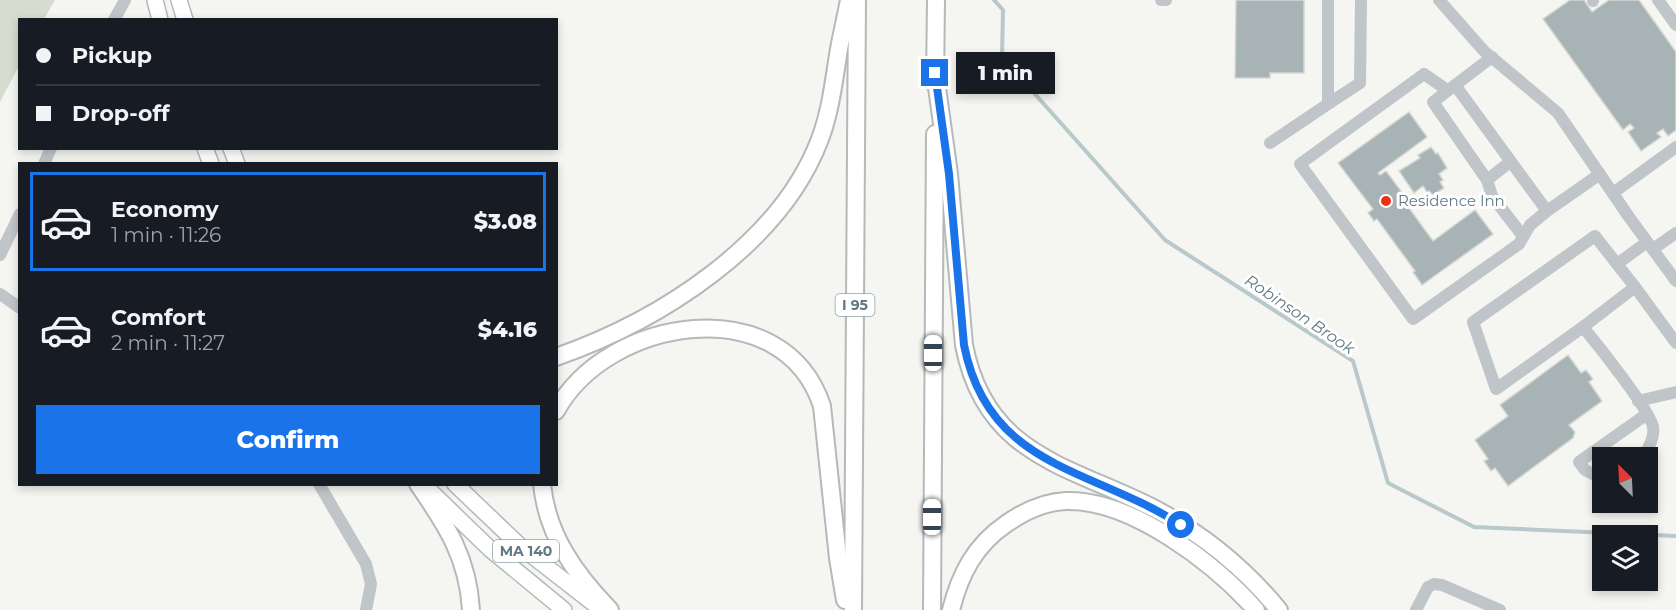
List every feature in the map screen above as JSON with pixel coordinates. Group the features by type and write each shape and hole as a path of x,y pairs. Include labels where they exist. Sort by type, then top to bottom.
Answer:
{"highway":[{"path":"558,356 617,332 679,296 728,260 782,207 802,175 824,127 849,0"},
{"name":"I 95","path":"853,610 857,0"},
{"path":"932,610 936,0"},
{"path":"935,73 949,174 964,345 973,377 990,409 1013,437 1033,452 1149,506 1201,537 1237,566 1279,610"},
{"path":"558,408 572,387 598,364 630,345 668,333 694,329 732,331 757,337 785,352 806,373 822,406 838,558 846,610"},
{"path":"419,486 455,541 465,573 471,610"},
{"path":"543,486 549,518 563,552 580,578 610,610"},
{"path":"951,610 967,565 990,537 1026,513 1048,504 1066,501 1115,511 1160,532 1208,564 1256,610"}],"main road":[{"path":"155,0 160,18"},
{"path":"179,0 184,18"},
{"name":"MA 140","path":"426,486 475,536 564,610"},
{"name":"MA 140","path":"456,486 521,547 602,610"}],"street":[{"path":"115,18 126,0"},
{"path":"1161,0 1166,0"},
{"path":"1328,0 1328,104"},
{"path":"1270,143 1360,83 1361,0"},
{"path":"1440,0 1492,57 1558,113 1676,281"},
{"path":"1658,0 1676,25"},
{"path":"1492,57 1433,102 1487,180 1492,196 1522,236"},
{"path":"1547,211 1451,88 1424,74 1300,164 1413,319 1519,244 1530,225 1600,174"},
{"path":"1613,193 1676,147"},
{"path":"1487,180 1510,162"},
{"path":"0,255 18,218"},
{"path":"1617,264 1676,233"},
{"path":"1635,286 1583,327 1496,389 1473,322 1595,236 1635,286 1676,343"},
{"path":"0,294 18,307"},
{"path":"1583,327 1647,414 1653,426 1652,438 1648,447"},
{"path":"1638,401 1676,392"},
{"path":"1600,447 1647,414"},
{"path":"1592,453 1579,462 1585,470 1592,474"},
{"path":"320,486 366,564 371,584 366,610"},
{"path":"1416,610 1428,587 1434,584 1442,585 1500,610"}],"shaded area":[{"path":"0,0 55,0 45,18 18,18 18,68 0,102"}],"building":[{"path":"1236,0 1304,0 1304,73 1270,73 1270,78 1235,78"},
{"path":"1570,0 1584,0 1592,12 1609,0 1639,0 1676,52 1676,130 1668,136 1663,129 1657,133 1661,137 1641,151 1628,132 1634,128 1630,124 1623,130 1543,19"},
{"name":"Residence Inn","path":"1409,112 1427,137 1378,173 1380,175 1386,171 1401,191 1398,193 1433,241 1475,210 1493,234 1422,285 1413,272 1415,271 1377,219 1374,221 1368,213 1373,209 1338,163"},
{"path":"1431,147 1436,154 1438,153 1447,168 1439,174 1444,188 1433,195 1423,186 1414,193 1399,171 1420,158 1418,155"},
{"path":"1568,355 1581,373 1586,370 1593,379 1589,382 1602,401 1569,425 1575,432 1573,438 1508,486 1495,468 1491,471 1484,461 1488,459 1475,440 1508,416 1500,405"}],"waterway":[{"name":"Robinson Brook","path":"994,0 1003,10 1002,57 1165,240 1353,361 1388,483 1474,527 1676,536"}],"place":[{"name":"Residence Inn","path":"1386,201"}],"route":[{"path":"935,73 949,174 964,345 970,371 982,396 1013,437 1033,452 1149,506 1181,525"}]}
